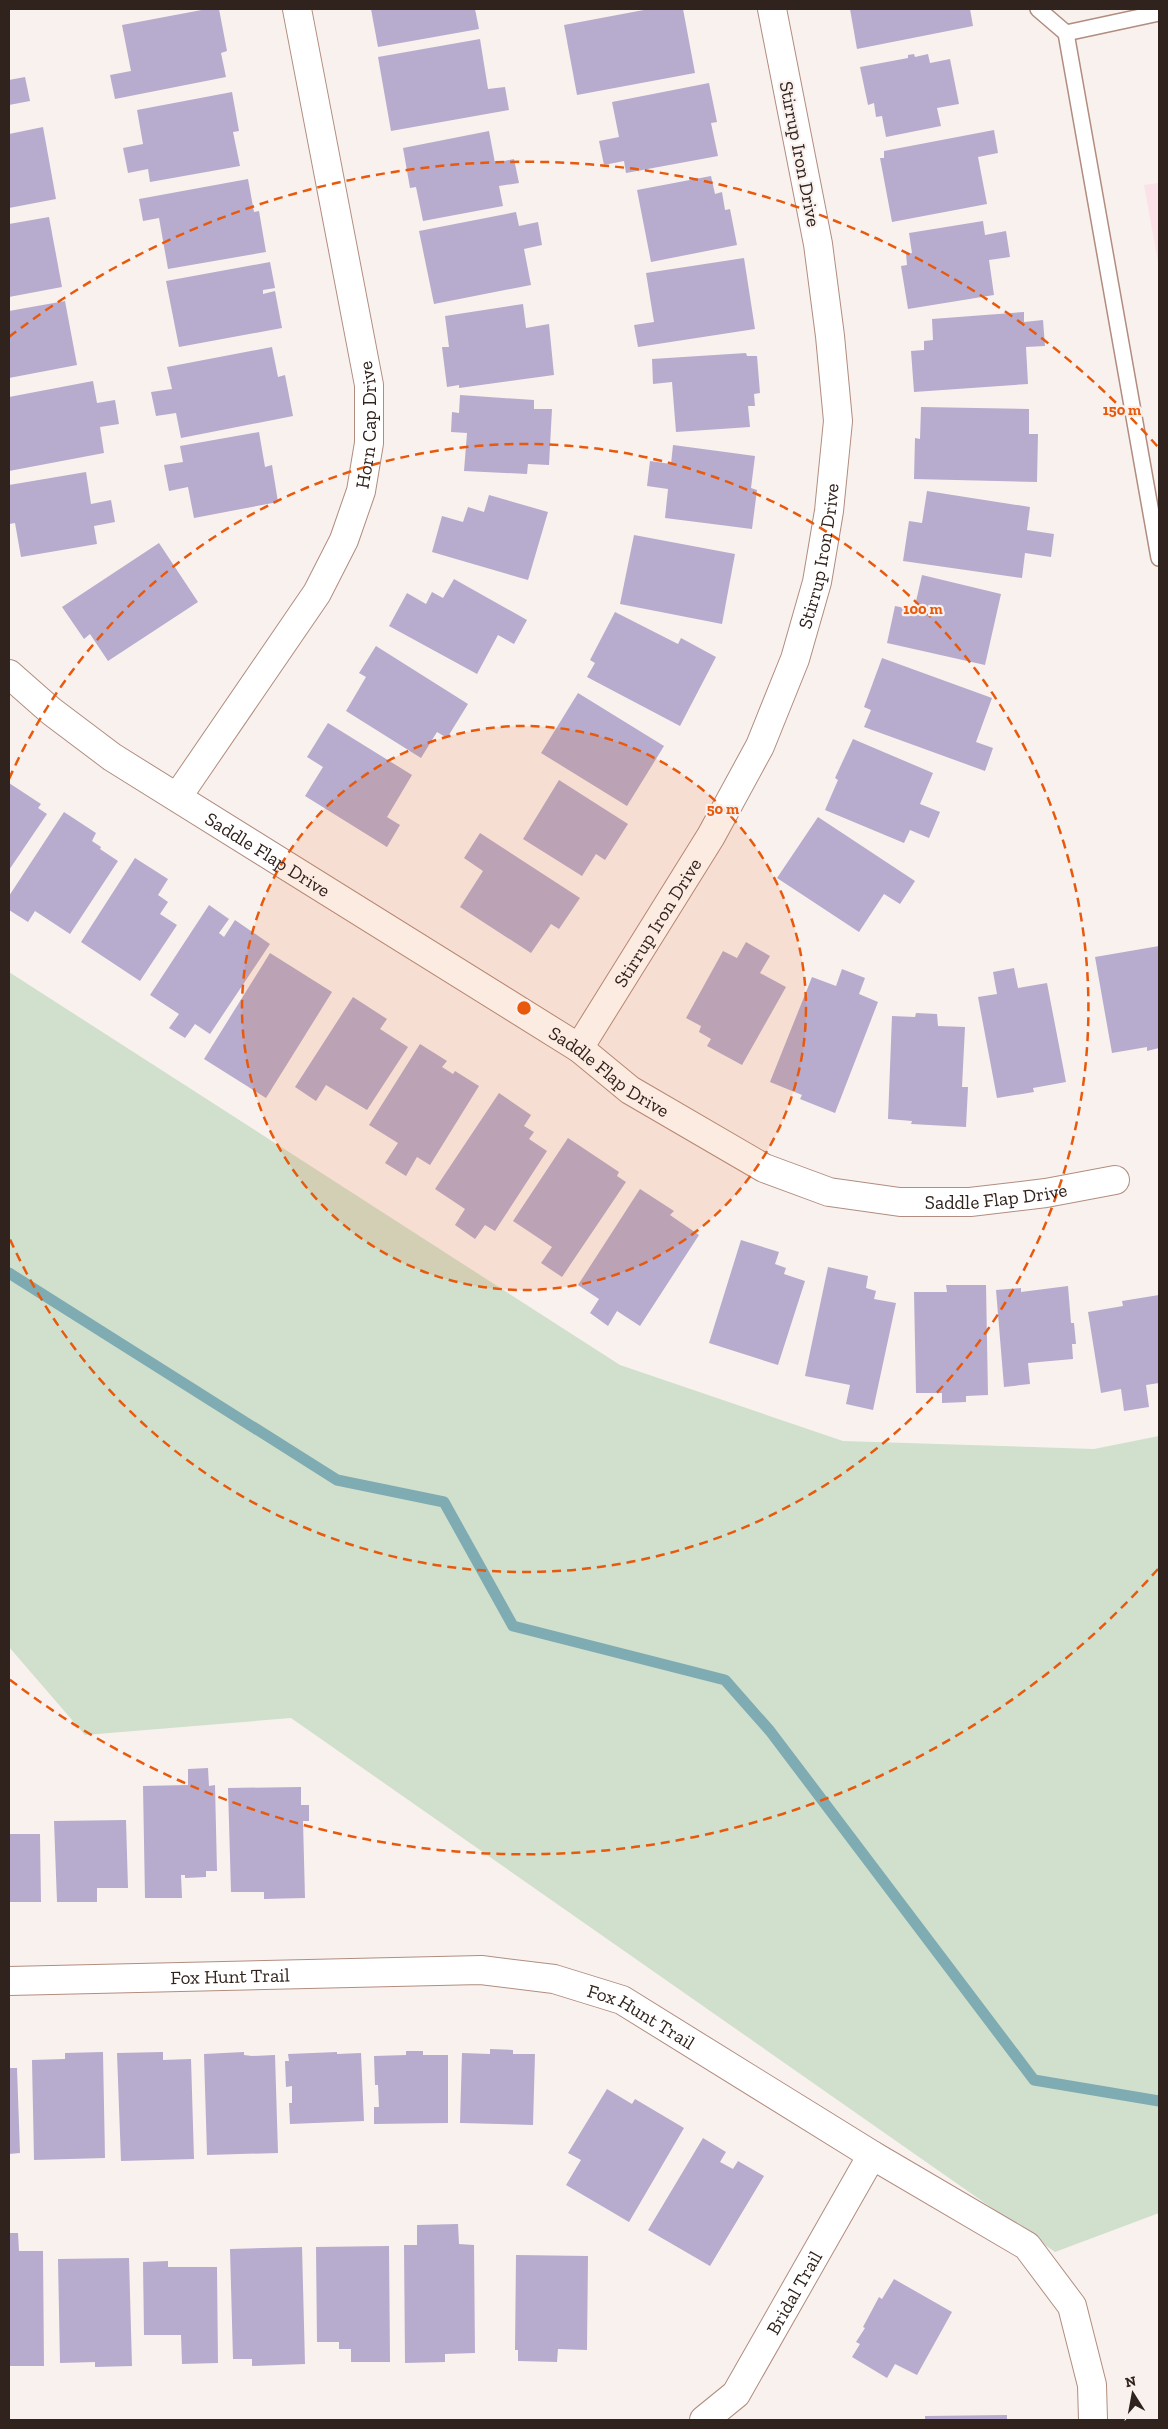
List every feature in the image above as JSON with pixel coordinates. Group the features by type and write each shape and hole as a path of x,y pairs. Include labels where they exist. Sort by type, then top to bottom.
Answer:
{"street":[{"name":"Horn Cap Drive","path":"178,796 318,594 344,540 353,515 361,491 369,443 369,385 297,9"},
{"name":"Stirrup Iron Drive","path":"579,1048 711,836 760,746 794,659 817,582 829,511 838,421 830,336 818,244 772,9"},
{"name":"Saddle Flap Drive","path":"9,674 51,712 112,757 178,796 579,1048 630,1090 764,1168 829,1192 900,1202 970,1202 1046,1193 1115,1180"},
{"name":"Fox Hunt Trail","path":"9,1981 481,1970 554,1978 622,2000 872,2155 1027,2246 1072,2306 1092,2385 1093,2420"},
{"name":"Bridal Trail","path":"704,2420 736,2394 872,2155"}],"lane":[{"path":"1038,9 1066,33 1159,558"},
{"path":"1066,33 1159,13"}],"shaded area":[{"path":"1159,183 1159,267 1144,185"}],"green space":[{"path":"9,972 620,1365 843,1441 1094,1449 1159,1436 1159,2213 1055,2252 291,1718 85,1735 9,1647"}],"building":[{"path":"207,9 219,9 227,51 221,53 226,77 115,99 110,75 131,71 122,25"},
{"path":"371,9 475,9 479,29 378,47"},
{"path":"649,9 683,9 695,73 577,95 564,25"},
{"path":"850,9 970,9 973,26 857,49"},
{"path":"480,39 488,89 505,87 509,110 391,131 378,57"},
{"path":"914,54 915,57 928,54 930,63 950,59 959,104 937,108 941,126 886,137 882,116 876,117 874,103 868,105 860,67 908,58 908,55"},
{"path":"25,77 30,101 9,105 9,80"},
{"path":"709,83 717,122 711,123 718,156 626,173 624,161 604,165 599,141 619,137 612,102"},
{"path":"232,92 239,131 233,132 240,166 150,182 148,169 128,173 123,148 143,144 137,110"},
{"path":"43,127 56,199 9,208 9,134"},
{"path":"994,130 998,153 978,157 987,204 892,222 880,158 884,158 884,151"},
{"path":"489,131 495,163 514,159 519,183 499,186 503,206 423,221 416,187 410,188 403,148"},
{"path":"711,176 715,194 722,192 725,210 730,209 737,245 651,262 637,190"},
{"path":"248,179 254,212 259,211 266,252 168,269 159,218 143,221 139,199"},
{"path":"516,212 519,226 538,222 542,245 524,249 531,285 434,304 419,231"},
{"path":"49,217 62,287 9,297 9,224"},
{"path":"983,221 985,235 1006,231 1010,257 989,260 994,295 908,309 901,266 907,265 906,254 912,253 909,233"},
{"path":"744,258 755,329 638,347 634,325 654,322 646,273"},
{"path":"270,262 275,288 263,290 263,294 275,291 282,328 179,347 166,281"},
{"path":"65,301 77,365 9,378 9,311"},
{"path":"523,304 526,328 549,324 554,375 459,388 459,385 447,387 442,347 449,347 445,316"},
{"path":"1024,312 1024,322 1043,320 1045,346 1026,347 1028,384 914,392 911,351 924,350 924,341 933,340 932,319"},
{"path":"272,347 278,377 285,375 293,416 181,438 176,413 156,416 151,392 172,389 167,367"},
{"path":"746,353 747,356 757,356 760,393 754,394 755,406 748,406 750,427 676,432 672,382 653,384 652,359"},
{"path":"93,381 97,403 115,400 119,424 100,427 104,453 9,471 9,397"},
{"path":"460,395 534,400 534,409 552,409 549,465 528,464 527,474 464,471 467,433 451,432 452,412 459,413"},
{"path":"921,407 1029,409 1029,434 1038,434 1037,482 914,479 915,438 920,439"},
{"path":"259,432 265,467 272,465 278,502 194,518 188,487 169,491 164,465 183,462 180,446"},
{"path":"673,445 755,456 751,488 757,490 752,529 665,518 668,489 647,486 650,461 671,464"},
{"path":"86,472 91,504 111,500 115,522 94,526 97,544 21,557 15,523 9,524 9,485"},
{"path":"927,491 1030,507 1027,530 1054,534 1051,557 1025,553 1022,578 903,561 909,521 922,523"},
{"path":"489,495 548,512 528,580 432,552 442,516 463,522 468,507 484,512"},
{"path":"634,535 735,554 722,624 620,604"},
{"path":"159,543 198,602 108,661 90,634 84,639 62,607"},
{"path":"922,575 1001,594 985,665 887,643 895,606 914,610"},
{"path":"454,579 527,620 514,644 498,635 477,674 389,626 407,593 426,604 432,592 443,598"},
{"path":"615,612 678,644 681,638 716,657 680,726 587,677 595,663 590,660"},
{"path":"376,646 468,704 447,738 437,732 421,758 346,711 366,677 359,673"},
{"path":"882,658 992,698 976,742 993,748 985,771 864,727 871,710 864,707"},
{"path":"578,693 664,746 627,806 541,753"},
{"path":"328,723 412,775 387,817 400,825 387,847 305,796 323,767 307,757"},
{"path":"853,739 933,773 920,804 940,812 929,838 910,830 904,843 825,810 838,780 835,778"},
{"path":"559,780 628,824 605,860 596,854 582,876 523,839"},
{"path":"9,783 41,804 38,808 47,814 9,870"},
{"path":"64,812 96,833 92,841 118,861 70,934 35,911 28,922 9,910 9,896"},
{"path":"818,817 915,881 900,904 884,894 859,932 777,878"},
{"path":"480,833 580,898 559,929 551,924 531,953 460,907 483,871 464,858"},
{"path":"135,858 168,879 158,895 168,902 160,914 177,925 140,981 81,942"},
{"path":"209,905 229,919 219,933 224,937 235,920 270,944 210,1034 195,1024 185,1038 169,1028 179,1014 150,995"},
{"path":"746,942 770,956 760,973 786,987 742,1065 707,1046 711,1039 699,1032 701,1026 686,1018 723,951 737,958"},
{"path":"1159,946 1159,1048 1147,1051 1147,1047 1112,1053 1095,957"},
{"path":"270,953 332,992 266,1098 204,1059"},
{"path":"1014,968 1018,988 1047,983 1066,1082 1033,1088 1034,1092 997,1098 978,997 997,994 993,972"},
{"path":"842,969 865,978 859,994 878,1002 835,1113 800,1099 802,1095 770,1082 812,977 836,986"},
{"path":"353,997 387,1019 380,1029 408,1047 367,1110 326,1085 316,1101 295,1087"},
{"path":"916,1013 937,1014 938,1026 965,1027 962,1087 968,1087 966,1127 911,1124 912,1121 888,1119 892,1016 915,1017"},
{"path":"420,1044 447,1061 442,1067 453,1074 455,1071 479,1086 430,1165 417,1157 406,1176 385,1163 398,1143 369,1125"},
{"path":"499,1093 531,1115 524,1126 534,1132 529,1139 547,1151 495,1231 485,1225 475,1239 455,1225 465,1209 435,1189"},
{"path":"568,1138 619,1172 617,1176 626,1182 562,1277 541,1263 552,1247 513,1221"},
{"path":"640,1189 674,1211 670,1215 699,1235 640,1326 617,1311 608,1326 590,1313 599,1299 578,1285"},
{"path":"741,1240 779,1252 775,1264 786,1268 784,1274 805,1281 778,1365 709,1343"},
{"path":"828,1267 868,1276 866,1288 876,1291 874,1299 896,1303 873,1410 846,1404 850,1385 805,1376"},
{"path":"946,1285 986,1285 988,1395 966,1396 966,1402 942,1403 942,1393 916,1393 914,1292 947,1292"},
{"path":"1068,1286 1071,1323 1074,1323 1076,1344 1072,1344 1073,1359 1028,1363 1030,1384 1004,1387 996,1290 1021,1288 1021,1292"},
{"path":"1159,1295 1159,1383 1146,1385 1149,1407 1124,1411 1121,1389 1101,1393 1088,1312 1123,1306 1122,1301"},
{"path":"208,1768 209,1786 215,1785 217,1871 206,1871 206,1877 185,1878 185,1875 181,1875 182,1898 145,1898 143,1786 188,1785 188,1769"},
{"path":"301,1787 301,1805 309,1805 309,1821 303,1821 305,1898 264,1899 264,1892 231,1892 228,1788"},
{"path":"126,1820 128,1888 97,1888 97,1902 57,1902 54,1821"},
{"path":"9,1834 40,1834 41,1902 9,1902"},
{"path":"490,2049 513,2050 513,2054 535,2054 533,2125 460,2123 462,2053 490,2054"},
{"path":"406,2051 423,2051 423,2055 448,2055 448,2123 374,2124 374,2107 379,2107 378,2085 375,2085 374,2056 406,2055"},
{"path":"103,2052 105,2158 34,2160 32,2060 65,2059 65,2053"},
{"path":"163,2052 163,2060 191,2059 194,2159 121,2161 117,2053"},
{"path":"244,2052 244,2055 252,2056 275,2055 278,2153 207,2155 204,2054"},
{"path":"337,2052 337,2054 361,2053 364,2121 290,2124 289,2103 292,2103 292,2086 286,2087 285,2061 289,2061 288,2054"},
{"path":"9,2068 17,2068 20,2153 9,2154"},
{"path":"607,2089 632,2104 635,2099 684,2128 629,2222 566,2185 581,2160 568,2153"},
{"path":"703,2138 726,2152 720,2162 733,2169 738,2161 764,2176 710,2266 648,2230"},
{"path":"458,2224 459,2244 474,2245 475,2353 445,2354 445,2362 405,2363 404,2245 417,2245 417,2225"},
{"path":"9,2233 18,2233 19,2251 43,2251 44,2366 9,2366"},
{"path":"389,2246 390,2362 351,2362 351,2349 339,2349 339,2342 317,2342 316,2247"},
{"path":"302,2247 305,2364 252,2366 252,2359 233,2359 230,2249"},
{"path":"516,2255 588,2256 587,2350 558,2349 557,2362 518,2361 518,2350 515,2350"},
{"path":"129,2258 132,2366 95,2367 95,2362 60,2363 58,2259"},
{"path":"168,2261 168,2267 217,2267 218,2363 182,2364 181,2335 144,2335 143,2262"},
{"path":"894,2279 952,2312 917,2375 895,2364 887,2378 852,2357 860,2344 856,2342 865,2328 863,2327 879,2297 882,2299"},
{"path":"1007,2415 1007,2420 925,2420 925,2416"}],"waterway":[{"path":"9,1273 337,1480 444,1502 513,1626 725,1680 770,1731 1034,2080 1159,2101"}]}
